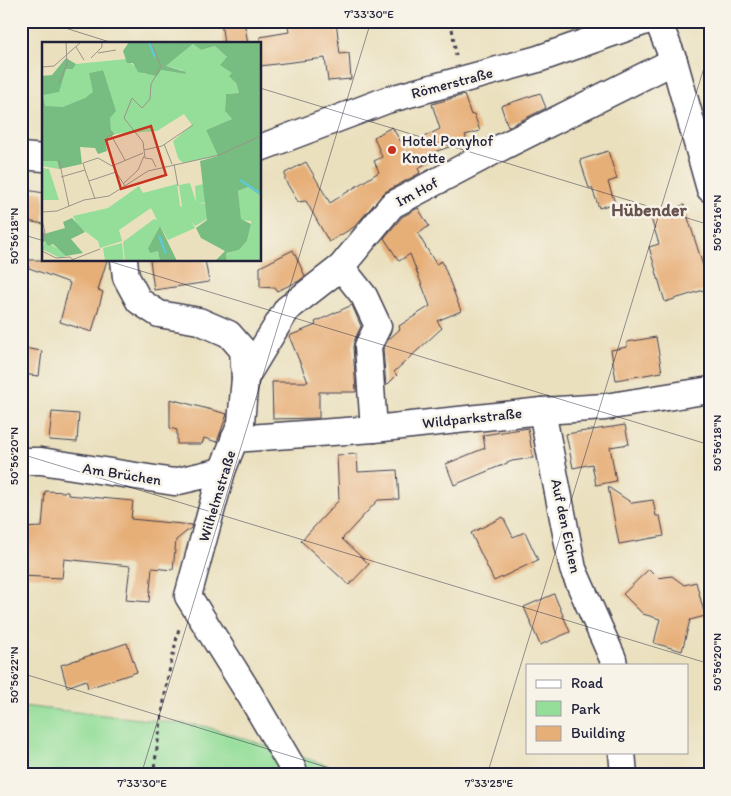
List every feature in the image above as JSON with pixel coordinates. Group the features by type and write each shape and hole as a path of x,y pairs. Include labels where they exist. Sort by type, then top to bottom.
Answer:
{"street":[{"name":"Römerstraße","path":"261,148 387,100 538,59 646,21"},
{"path":"658,21 674,61 710,189"},
{"name":"Im Hof","path":"245,378 288,309 341,267 392,206 505,145 674,61"},
{"path":"21,156 42,158"},
{"name":"Wilhelmstraße","path":"124,261 126,277 139,301 159,314 199,321 229,334 243,350 245,378 241,423 222,472 188,596"},
{"path":"341,267 364,296 378,326 368,346 374,429"},
{"name":"Wildparkstraße","path":"234,439 374,429 542,411 605,407 710,390"},
{"name":"Auf den Eichen","path":"542,411 573,569 614,664"},
{"name":"Am Brüchen","path":"21,461 41,461 174,482 222,472"},
{"path":"188,596 250,695 295,775"},
{"path":"622,754 624,775"}],"path":[{"path":"451,21 459,81"},
{"path":"153,775 167,681 188,596"}],"green space":[{"path":"21,706 204,726 358,775 21,775"}],"building":[{"path":"221,21 244,21 248,42 224,42"},
{"path":"287,21 336,21 340,54 349,53 351,79 328,81 325,58 261,66 260,37 289,32"},
{"path":"540,93 546,108 508,127 501,106"},
{"path":"464,95 471,115 474,114 480,131 465,135 467,141 434,152 437,158 418,168 420,173 385,192 354,227 329,242 306,201 298,202 285,180 285,173 306,162 330,203 379,172 374,161 382,157 374,137 392,127 404,147 440,129 432,104"},
{"path":"608,151 617,179 608,182 615,203 599,208 592,188 589,188 580,160"},
{"path":"26,190 42,193 42,224 21,220"},
{"path":"684,205 710,288 665,302 649,247 659,244 650,215"},
{"path":"418,208 429,226 418,234 436,264 442,261 461,311 437,321 442,328 394,372 397,375 386,386 383,349 388,340 400,329 399,326 430,306 410,254 399,261 384,238 402,217"},
{"path":"293,250 305,276 299,281 277,291 275,288 260,287 260,267"},
{"path":"21,260 107,261 98,290 103,292 92,332 60,322 70,283 21,265"},
{"path":"150,261 205,261 209,282 154,290"},
{"path":"352,305 361,326 353,347 356,392 319,392 319,418 273,419 272,382 308,382 289,336 316,325 315,322"},
{"path":"656,337 662,372 616,380 611,350 627,347 627,342"},
{"path":"23,348 42,351 39,376 21,374"},
{"path":"170,399 227,414 217,442 204,438 202,444 177,444 177,430 170,428"},
{"path":"52,412 79,414 77,442 49,440"},
{"path":"625,425 629,444 610,447 616,481 596,485 592,464 573,468 566,434"},
{"path":"528,428 533,458 512,461 454,485 446,464 485,448 483,435"},
{"path":"357,454 358,472 397,470 399,499 378,500 342,539 369,564 349,585 301,541 339,500 337,455"},
{"path":"608,487 632,503 653,500 656,516 660,516 664,536 619,544"},
{"path":"45,491 68,492 68,495 133,501 131,519 192,525 191,528 176,540 173,570 152,568 149,602 126,600 130,566 64,559 62,578 21,576 21,528 42,527"},
{"path":"503,517 513,537 525,532 538,560 494,581 471,533"},
{"path":"649,569 658,578 672,576 684,585 696,582 705,616 690,620 682,651 654,643 660,619 643,614 623,594"},
{"path":"554,594 570,632 540,645 524,607"},
{"path":"127,643 137,672 88,688 86,680 67,687 61,665"}],"place":[{"name":"Hotel Ponyhof Knotte","path":"392,150"}],"district":[{"name":"Hübender","path":"649,210"}]}
